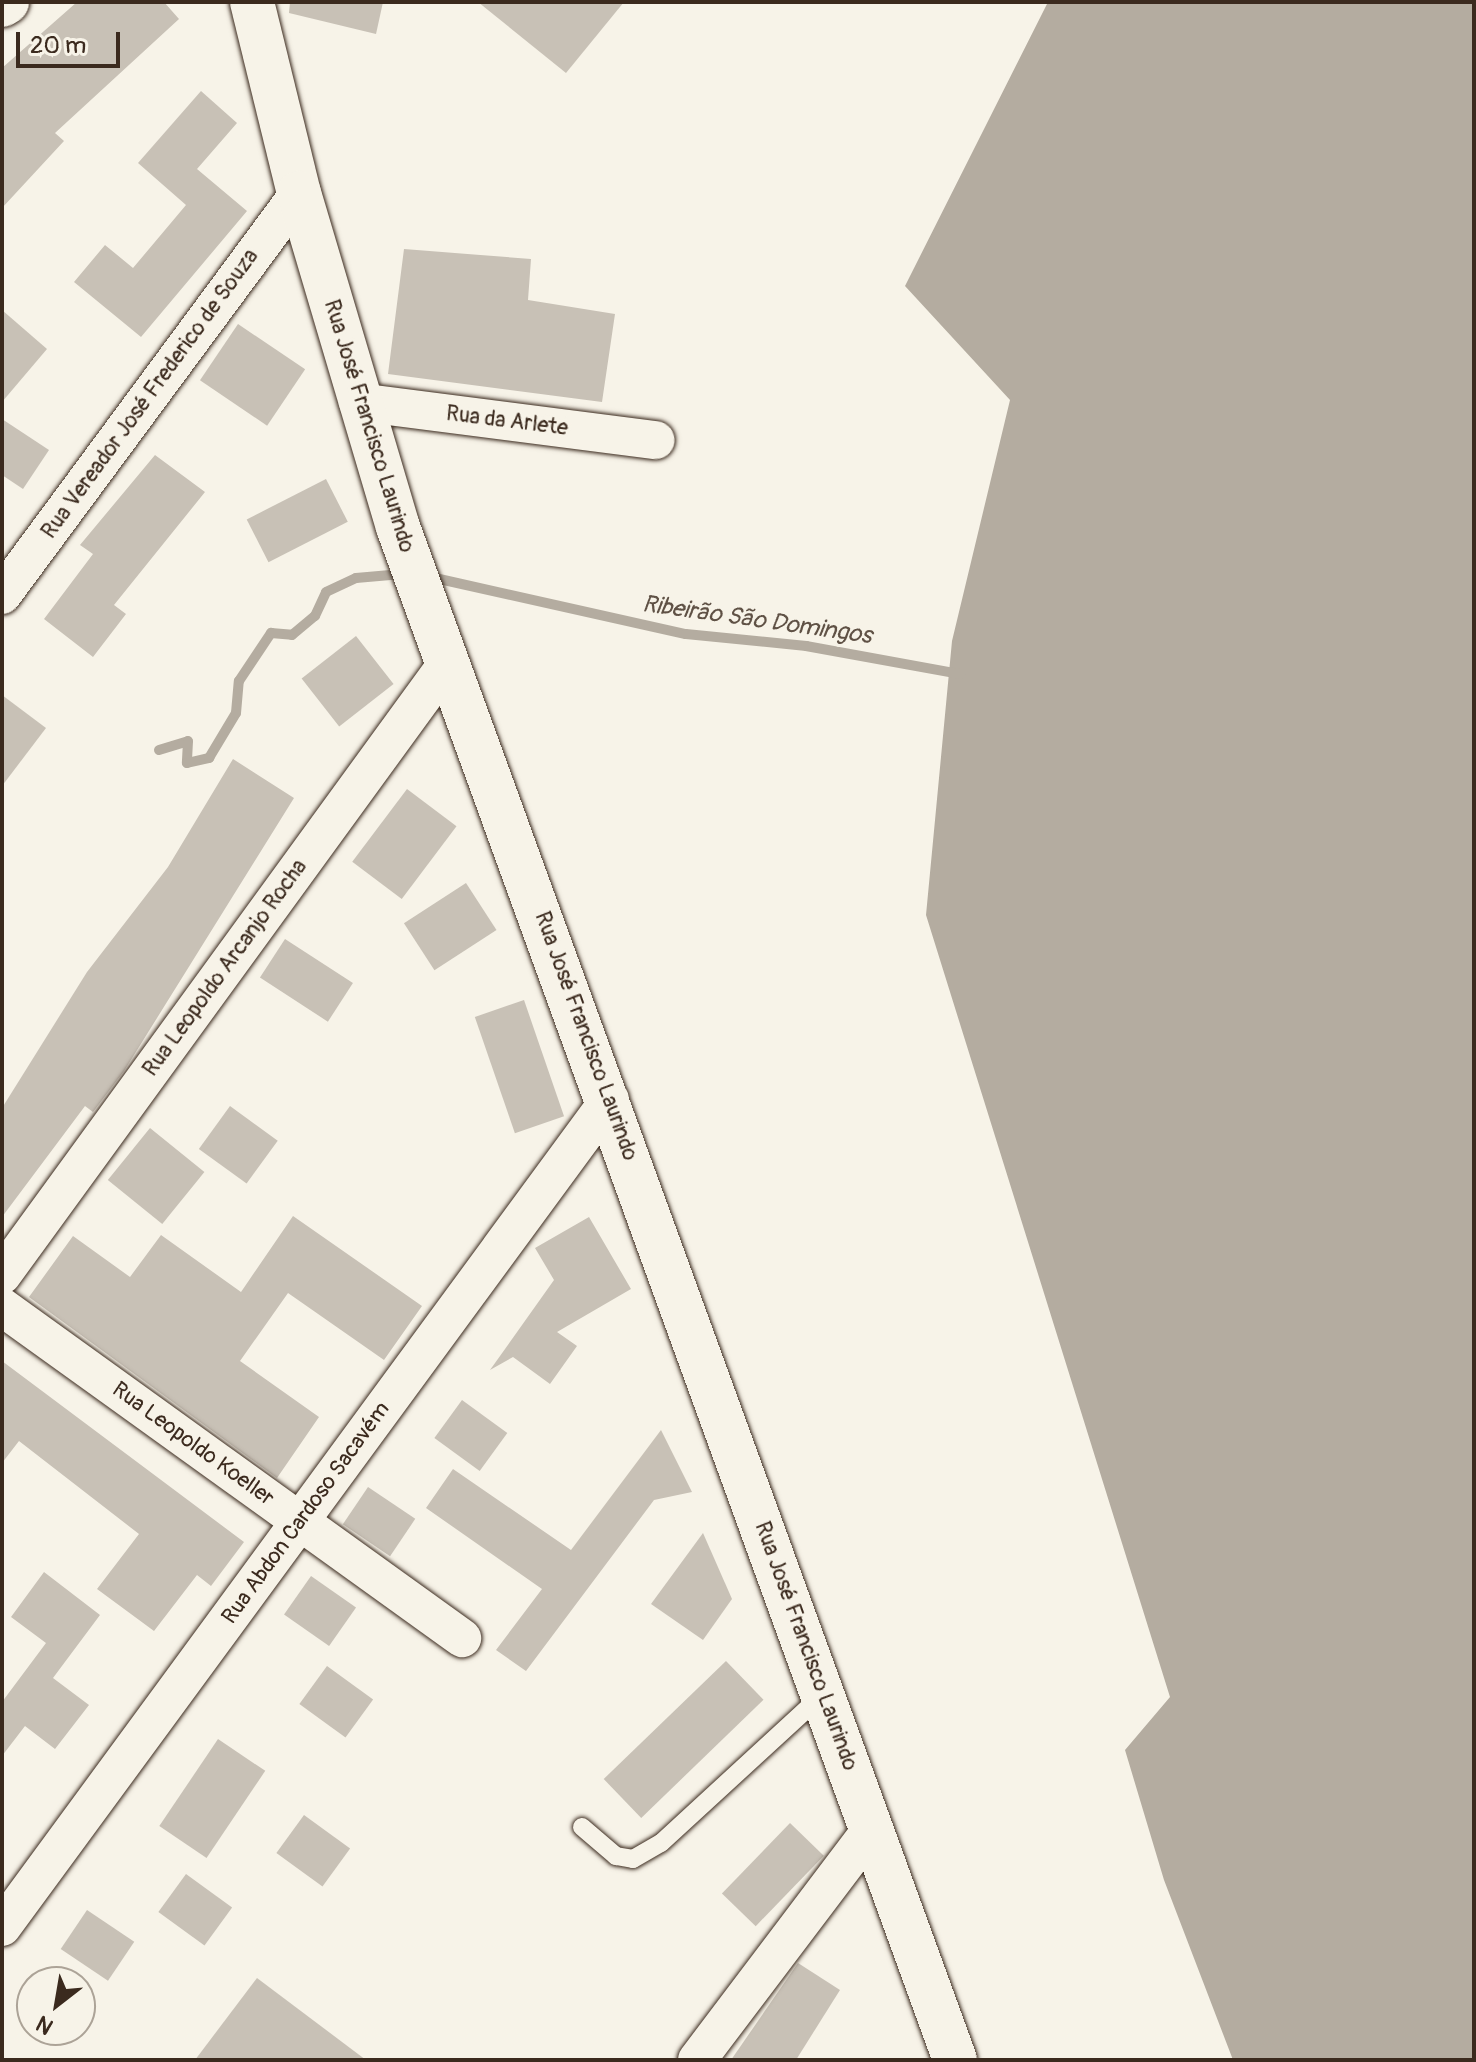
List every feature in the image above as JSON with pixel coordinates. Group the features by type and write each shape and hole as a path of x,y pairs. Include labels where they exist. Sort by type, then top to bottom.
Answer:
{"main road":[{"name":"Rua José Francisco Laurindo","path":"252,2 299,193 358,402 955,2060"}],"street":[{"name":"Rua Vereador José Frederico de Souza","path":"2,595 299,193"},
{"name":"Rua da Arlete","path":"358,402 656,440"},
{"name":"Rua Leopoldo Arcanjo Rocha","path":"2,1275 449,661"},
{"name":"Rua Abdon Cardoso Sacavém","path":"2,1927 610,1099"},
{"name":"Rua Leopoldo Koeller","path":"2,1307 462,1638"},
{"path":"697,2060 872,1829"}],"lane":[{"path":"582,1827 616,1856 633,1859 661,1843 824,1694"}],"shaded area":[{"path":"1048,2 1474,2 1474,2060 1233,2060 1164,1880 1125,1750 1170,1697 926,915 952,641 1010,400 905,286"}],"building":[{"path":"77,2 164,2 179,19 55,133 64,141 2,208 2,68"},
{"path":"290,2 383,2 376,34 289,13"},
{"path":"478,2 624,2 566,73"},
{"path":"201,91 237,123 197,169 247,211 141,337 74,282 105,245 133,268 186,205 138,163"},
{"path":"404,249 531,259 528,300 615,314 602,402 388,374"},
{"path":"2,310 47,349 2,402"},
{"path":"238,324 305,369 267,426 200,380"},
{"path":"2,419 49,450 23,489 2,475"},
{"path":"155,455 205,492 114,605 126,614 93,657 44,619 93,554 80,545"},
{"path":"326,479 348,522 268,562 247,519"},
{"path":"356,636 394,684 339,727 302,678"},
{"path":"2,695 46,728 2,786"},
{"path":"233,759 294,798 124,1071 93,1112 85,1106 2,1217 2,1108 87,972 168,867"},
{"path":"407,789 457,826 402,899 352,862"},
{"path":"466,883 496,930 434,970 404,923"},
{"path":"285,939 353,983 328,1022 260,978"},
{"path":"524,1000 564,1116 515,1133 475,1017"},
{"path":"230,1106 278,1141 247,1184 199,1149"},
{"path":"150,1128 204,1172 162,1224 108,1180"},
{"path":"293,1216 422,1306 384,1360 288,1293 240,1361 319,1417 277,1478 29,1297 73,1236 130,1277 161,1235 241,1292"},
{"path":"589,1217 631,1289 557,1332 577,1346 550,1384 513,1357 490,1370 554,1280 535,1248"},
{"path":"2,1361 244,1542 211,1586 197,1575 154,1631 97,1589 139,1534 19,1441 2,1463"},
{"path":"462,1400 507,1433 480,1471 434,1438"},
{"path":"661,1430 692,1492 654,1500 526,1671 496,1650 542,1589 426,1508 453,1469 571,1550"},
{"path":"368,1487 415,1519 390,1556 343,1524"},
{"path":"703,1533 732,1599 703,1640 651,1604"},
{"path":"44,1572 100,1615 53,1678 89,1705 55,1749 25,1726 2,1756 2,1702 46,1643 11,1617"},
{"path":"311,1576 356,1608 329,1646 284,1615"},
{"path":"726,1661 764,1700 641,1818 604,1779"},
{"path":"327,1666 373,1700 345,1738 299,1704"},
{"path":"218,1739 265,1771 207,1858 159,1826"},
{"path":"304,1815 350,1849 322,1887 276,1853"},
{"path":"790,1823 824,1856 756,1926 722,1893"},
{"path":"186,1874 232,1908 204,1946 158,1912"},
{"path":"87,1910 134,1942 108,1981 96,1973 96,1966 86,1966 61,1949"},
{"path":"798,1963 840,1990 796,2060 731,2060"},
{"path":"257,1978 366,2060 195,2060"}],"waterway":[{"name":"Ribeirão São Domingos","path":"159,750 188,741 187,763 209,758 236,713 239,681 271,633 292,635 315,616 326,592 356,578 402,574"},
{"name":"Ribeirão São Domingos","path":"426,576 686,634 806,646 960,674"}]}
